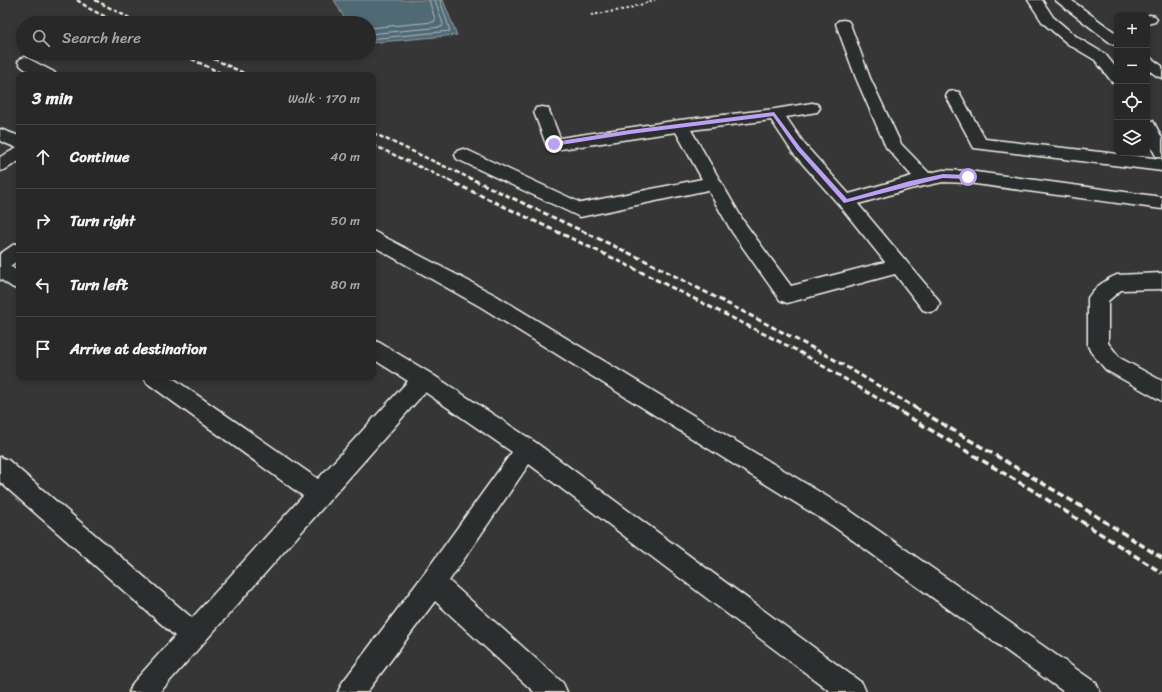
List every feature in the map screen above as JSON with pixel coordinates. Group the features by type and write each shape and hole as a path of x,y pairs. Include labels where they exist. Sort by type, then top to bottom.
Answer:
{"street":[{"path":"1035,0 1048,20 1073,41 1100,57 1114,75"},
{"path":"1062,0 1114,36"},
{"path":"843,24 863,78 894,147 926,180"},
{"path":"25,62 43,72"},
{"path":"1150,64 1162,73"},
{"path":"954,96 980,144 1162,165"},
{"path":"542,112 554,144 680,125 812,108"},
{"path":"774,114 799,149 846,201 930,304"},
{"path":"680,125 738,227 787,296 899,266"},
{"path":"1150,130 1162,152"},
{"path":"0,134 16,142"},
{"path":"0,165 16,155"},
{"path":"463,155 580,210 713,183"},
{"path":"846,201 943,176 968,177 1162,204"},
{"path":"376,240 488,301 841,518 1087,692"},
{"path":"0,264 16,252"},
{"path":"0,269 16,280"},
{"path":"1162,281 1116,283 1098,298 1098,346 1113,364 1162,392"},
{"path":"376,351 423,379 527,449 853,692"},
{"path":"142,692 423,379"},
{"path":"158,380 320,494"},
{"path":"351,692 433,583 527,449"},
{"path":"0,468 193,635"},
{"path":"433,583 554,692"}],"path":[{"path":"591,15 627,9 655,0"}],"water":[{"path":"334,0 443,0 457,35 376,42 376,16 343,16"}],"railway":[{"path":"77,0 104,16"},
{"path":"95,0 126,16"},
{"path":"194,60 219,72"},
{"path":"216,60 242,72"},
{"path":"376,134 476,181"},
{"path":"376,146 450,181"},
{"path":"448,180 619,261 796,350 894,408"},
{"path":"474,180 648,262 828,356 916,408"},
{"path":"892,407 1032,490 1162,573"},
{"path":"914,407 1074,502 1162,558"}],"route":[{"path":"554,144 630,132 774,114 799,149 846,201 910,183 943,176 968,177"}]}
